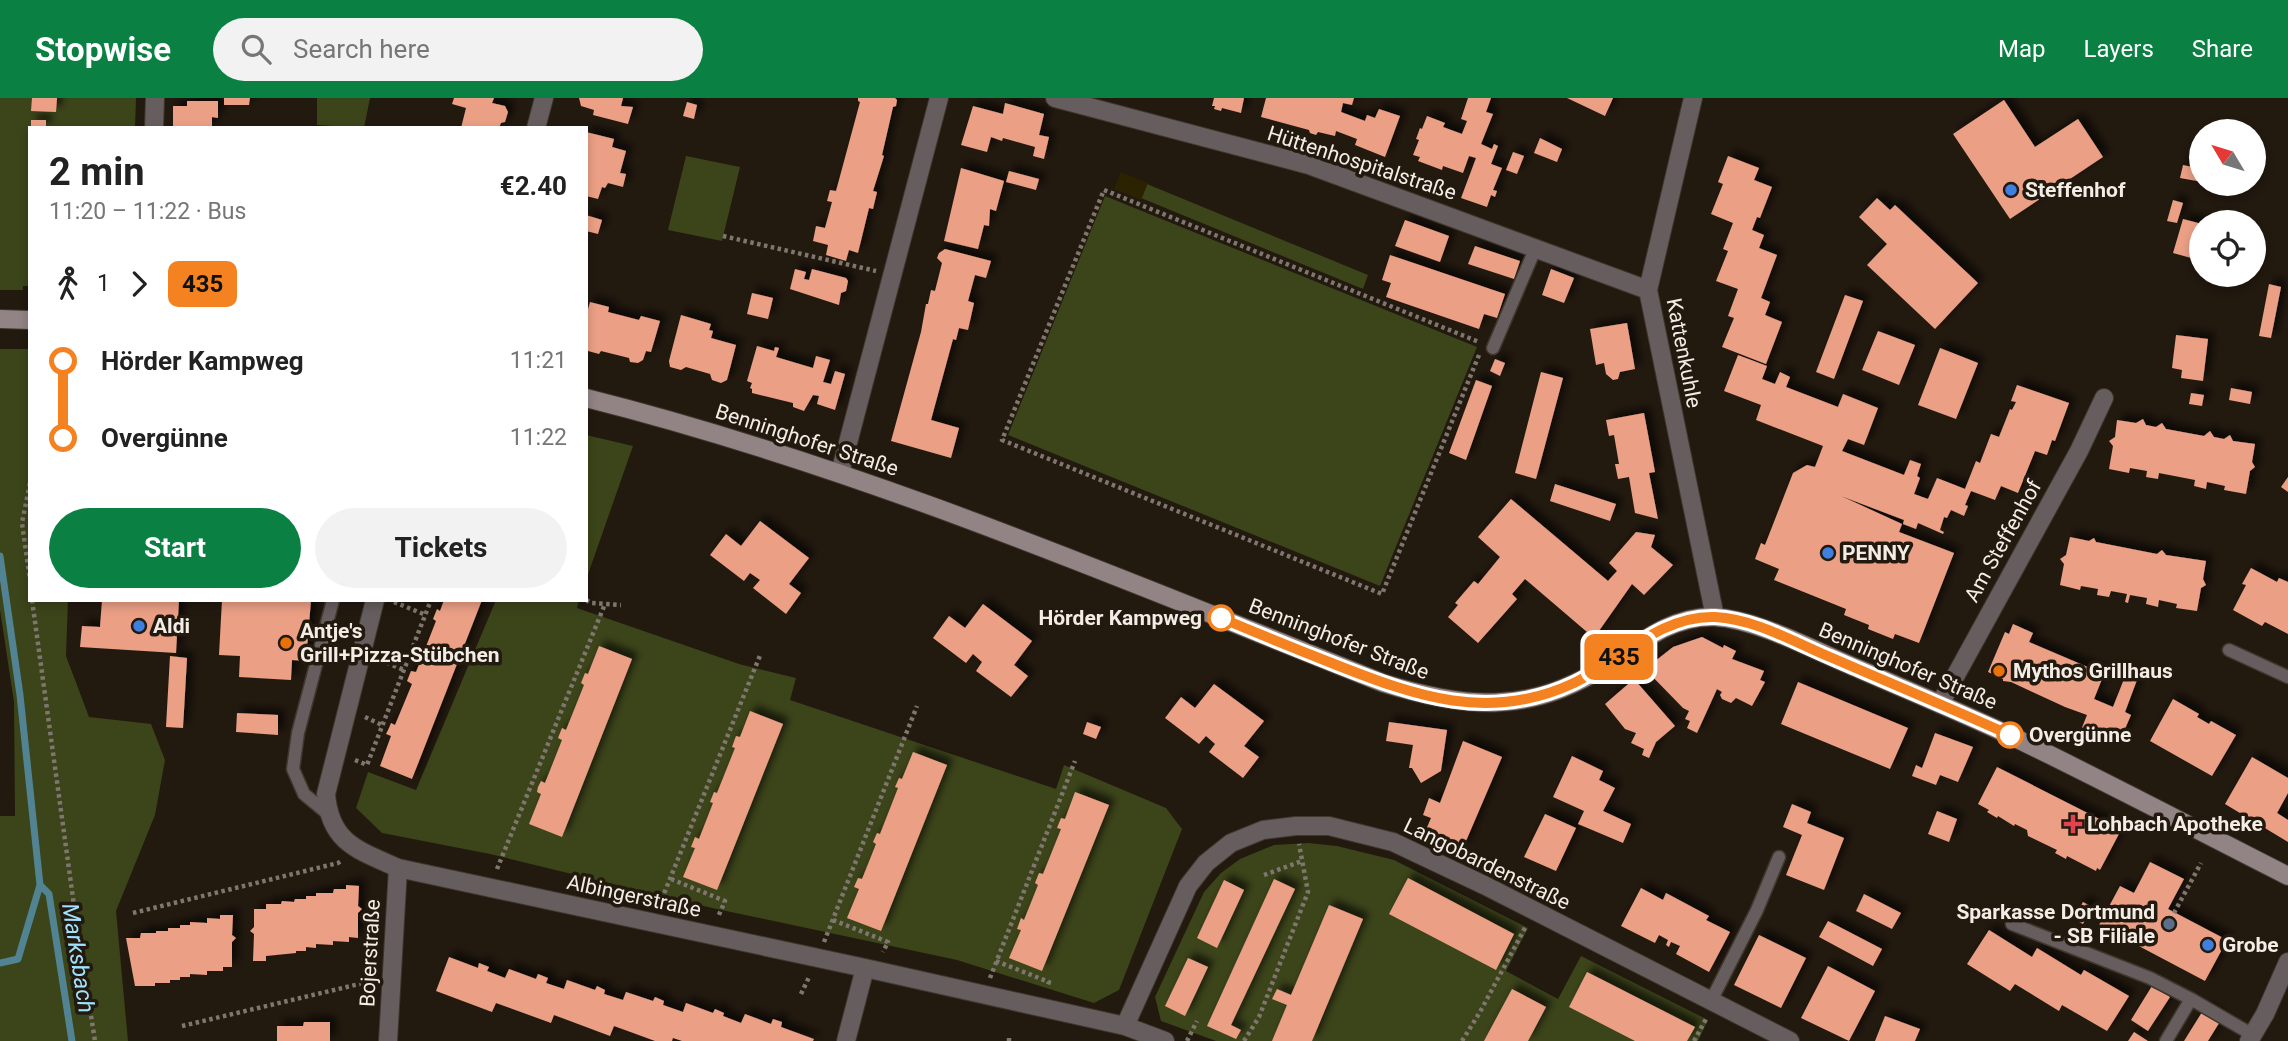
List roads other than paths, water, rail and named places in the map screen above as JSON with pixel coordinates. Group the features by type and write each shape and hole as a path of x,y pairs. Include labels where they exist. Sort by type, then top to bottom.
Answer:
{"main road":[{"path":"0,319 28,320"},
{"name":"Benninghofer Straße","path":"588,399 720,435 840,473 1072,558 1383,683 1423,696 1493,704 1541,696 1599,670 1661,630 1679,622 1715,617 1736,620 1757,626 2021,741 2288,876"}],"street":[{"path":"154,126 155,98"},
{"path":"537,126 544,98"},
{"path":"840,473 939,98"},
{"name":"Hüttenhospitalstraße","path":"1055,98 1309,165 1648,290"},
{"name":"Kattenkuhle","path":"1693,98 1648,290 1715,617"},
{"name":"Am Steffenhof","path":"1940,704 2079,452 2104,398"},
{"path":"327,813 326,794 374,602"},
{"name":"Albingerstraße","path":"327,813 331,825 355,849 398,868 1125,1026 1165,1041"},
{"name":"Langobardenstraße","path":"1125,1026 1188,886 1206,863 1231,843 1263,830 1329,826 1394,842 1790,1041"},
{"name":"Bojerstraße","path":"388,1041 398,868"},
{"path":"2251,1038 2288,962"},
{"path":"846,1041 865,968"}],"lane":[{"path":"1493,348 1536,247"},
{"path":"327,813 304,794 293,769 298,733 332,602"},
{"path":"2229,650 2288,677"},
{"path":"1711,1001 1751,923 1779,857"},
{"path":"2012,924 2150,978 2191,999 2251,1038"},
{"path":"2166,1041 2191,999"}],"waterway":[{"name":"Marksbach","path":"0,556 20,695 40,885 18,959 0,963"},
{"name":"Marksbach","path":"40,885 49,894 72,1041"}],"place":[{"name":"Steffenhof","path":"2011,190"},
{"name":"PENNY","path":"1828,553"},
{"name":"Hörder Kampweg","path":"1221,618"},
{"name":"Aldi","path":"139,626"},
{"name":"Antje's Grill+Pizza-Stübchen","path":"286,643"},
{"name":"Mythos Grillhaus","path":"1999,671"},
{"name":"Overgünne","path":"2010,735"},
{"name":"Lohbach Apotheke","path":"2073,824"},
{"name":"Sparkasse Dortmund - SB Filiale","path":"2169,924"},
{"name":"Grobe","path":"2208,945"}]}
